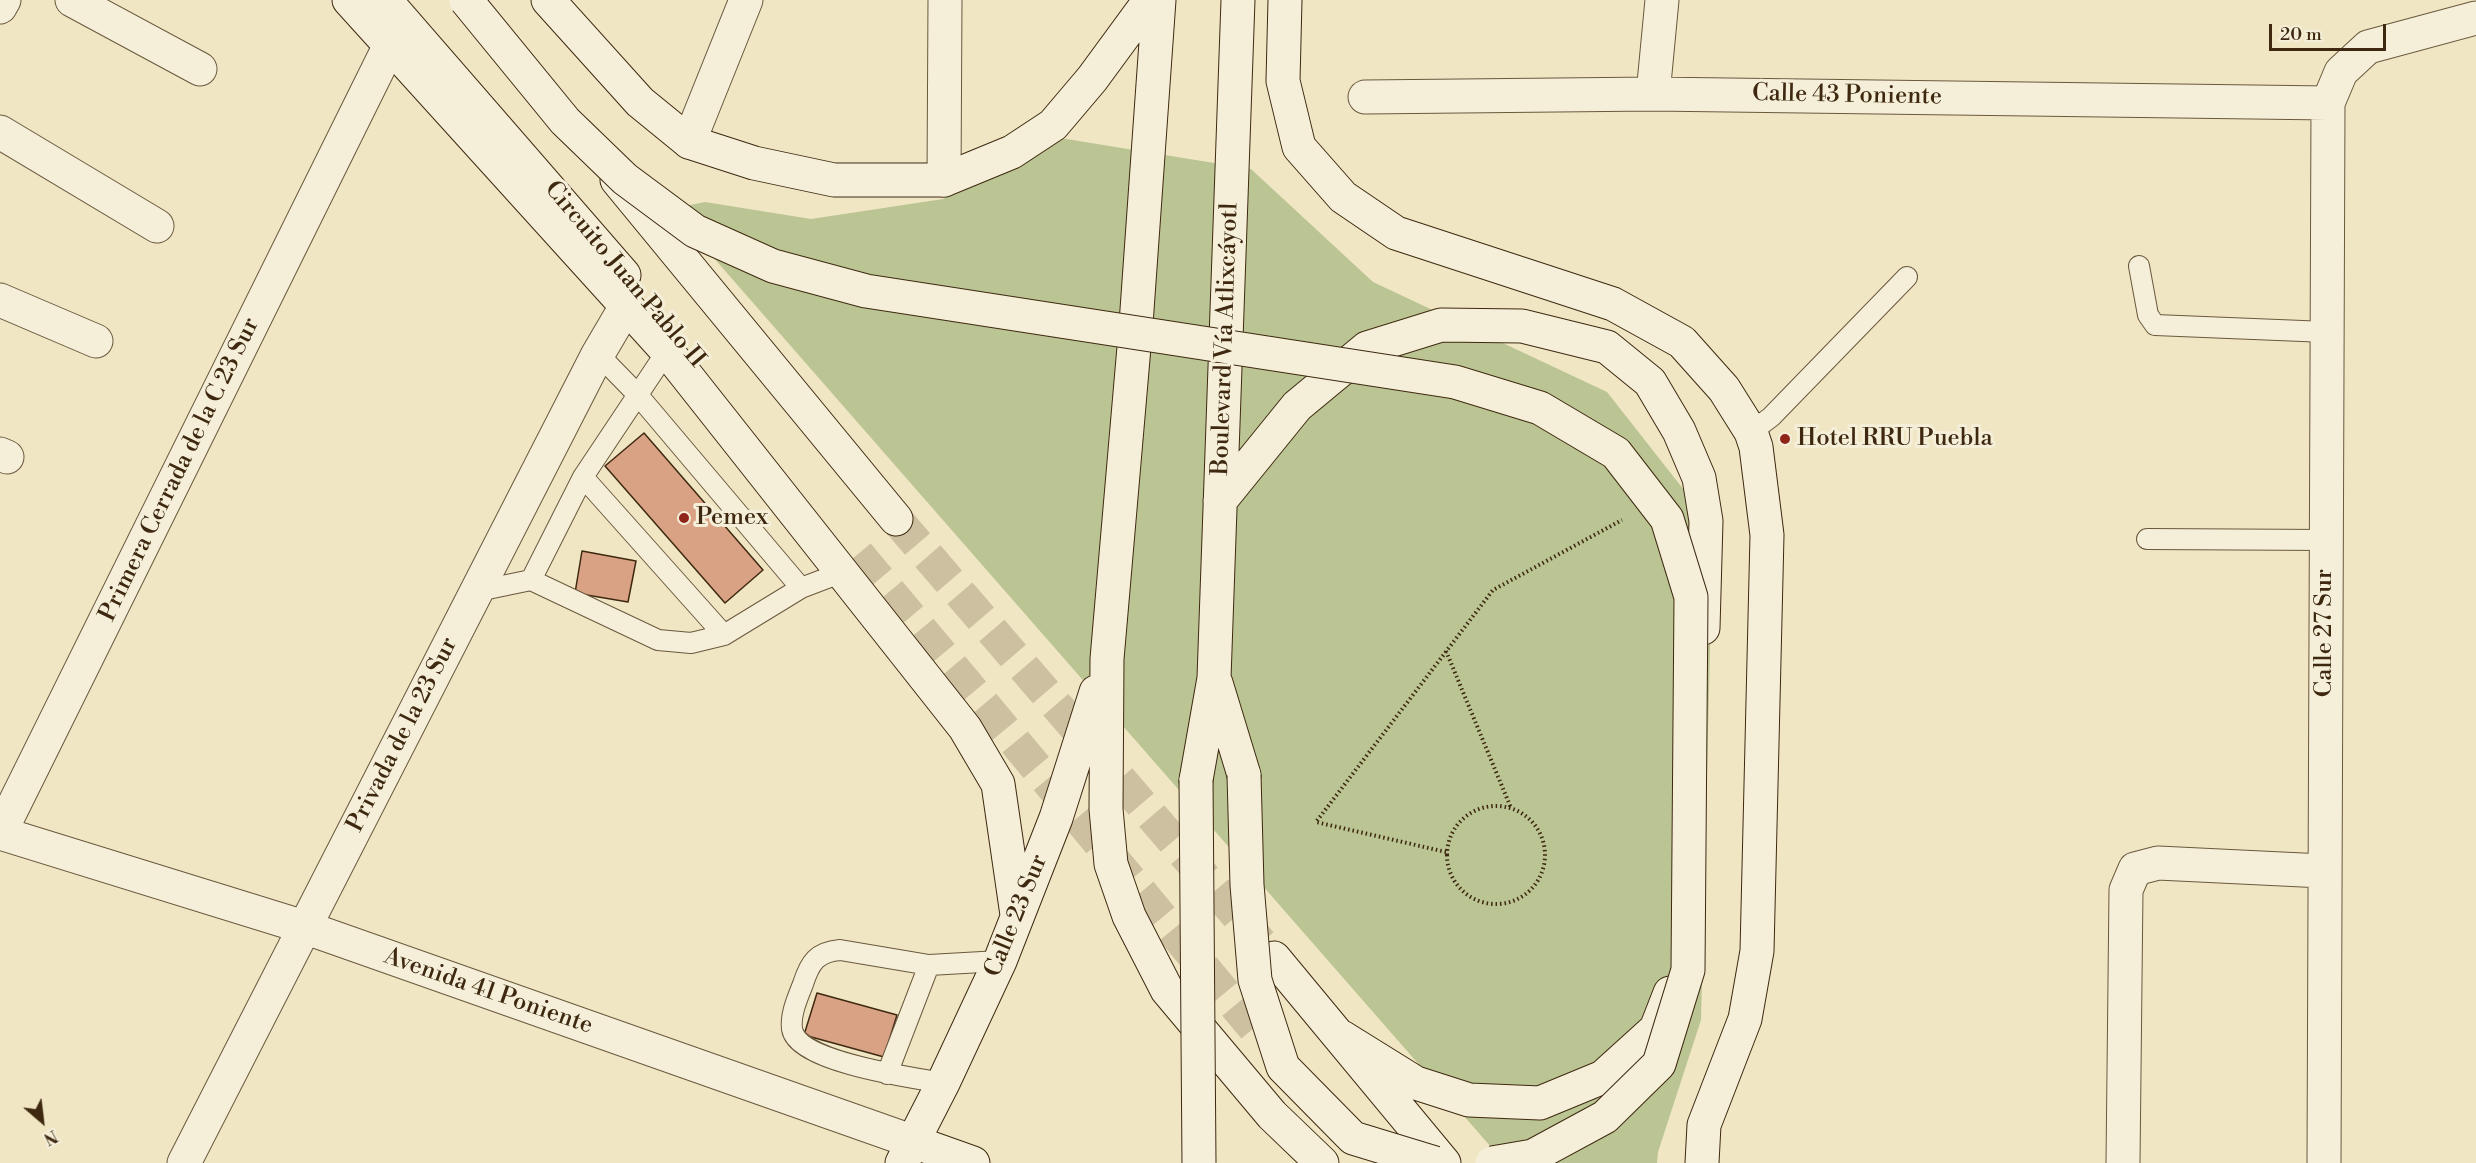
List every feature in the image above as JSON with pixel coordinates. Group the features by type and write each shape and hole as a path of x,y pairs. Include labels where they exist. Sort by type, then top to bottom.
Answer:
{"main road":[{"path":"0,7 4,0"},
{"path":"72,0 200,69"},
{"path":"349,0 625,308 667,351 850,563 965,728 998,784 1017,915"},
{"name":"Circuito Juan Pablo II","path":"385,0 575,216 850,563"},
{"path":"466,0 896,519"},
{"path":"466,0 565,121 625,179 695,231 773,266 866,291 1455,382 1540,408 1616,453 1667,519 1691,597 1688,970 1659,1064 1605,1117 1533,1156 1492,1163"},
{"path":"548,0 640,102 689,142 754,163 834,180 944,180 1012,152 1053,125 1092,79 1150,0"},
{"path":"689,142 746,0"},
{"path":"944,180 945,0"},
{"path":"1159,0 1135,335 1107,659 1106,809 1111,864 1129,916 1167,990 1272,1115 1322,1163"},
{"name":"Boulevard Vía Atlixcáyotl","path":"1214,678 1238,0"},
{"path":"1285,0 1283,81 1299,147 1343,197 1396,233 1613,304 1682,342 1724,389 1751,432 1756,447 1767,535 1757,951 1745,1019 1704,1125 1702,1163"},
{"path":"1653,94 1662,0"},
{"path":"2328,103 2341,72 2368,47 2476,18"},
{"name":"Primera Cerrada de la C 23 Sur","path":"0,833 389,47"},
{"name":"Calle 43 Poniente","path":"1365,97 1653,94 2328,103"},
{"name":"Calle 27 Sur","path":"2324,1163 2328,103"},
{"path":"0,132 157,226"},
{"path":"0,300 96,341"},
{"name":"Privada de la 23 Sur","path":"184,1163 598,354 625,308"},
{"path":"1220,501 1297,406 1367,348 1441,325 1522,326 1606,347 1650,382 1679,431 1699,478 1706,521 1694,930 1656,1029 1603,1077 1540,1103 1470,1100 1416,1083 1342,1037"},
{"name":"Calle 23 Sur","path":"908,1152 944,1083 1000,962 1056,818 1107,659"},
{"path":"1214,678 1244,775 1247,885 1255,980 1283,1067 1353,1138 1435,1163"},
{"path":"1199,1163 1196,780 1214,678"},
{"name":"Avenida 41 Poniente","path":"0,833 304,927 908,1152 973,1163"},
{"path":"2123,1163 2126,890 2135,869 2158,863 2324,871"},
{"path":"1274,958 1342,1037 1444,1163"},
{"path":"1254,1028 1378,1163"}],"lane":[{"path":"2139,266 2148,315 2155,325 2327,332"},
{"path":"1751,432 1771,417 1907,277"},
{"path":"531,580 583,477 667,351"},
{"path":"598,354 637,394 801,588"},
{"path":"583,477 724,635"},
{"path":"2147,539 2326,540"},
{"path":"478,591 531,580 658,639 691,643 724,635 801,588 850,563"},
{"path":"944,1083 887,1074 812,1051 799,1043 792,1030 793,1014 807,970 814,958 826,951 840,950 929,965 1000,962"},
{"path":"887,1074 929,965"}],"path":[{"path":"1446,852 1316,822 1493,590 1627,517"},
{"path":"1446,651 1511,809"},
{"path":"1486,806 1511,809 1531,820 1540,833 1544,848 1544,864 1538,879 1528,891 1514,900 1498,904 1481,902 1467,895 1455,883 1448,868 1446,852 1450,836 1459,822 1471,812 1486,806"}],"green space":[{"path":"1054,137 1251,169 1373,282 1607,392 1713,527 1701,1020 1658,1152 1657,1163 1505,1163 671,209 705,202 811,219 943,199"}],"building":[{"name":"Pemex","path":"644,433 763,570 725,603 605,466"},
{"name":"Pemex","path":"582,551 636,561 628,602 575,593"},
{"path":"817,993 897,1015 884,1057 804,1035"}],"tunnel":[{"path":"896,519 1261,943"},
{"path":"858,554 1254,1028"}],"place":[{"name":"Hotel RRU Puebla","path":"1785,439"},
{"name":"Pemex","path":"684,518"}]}
